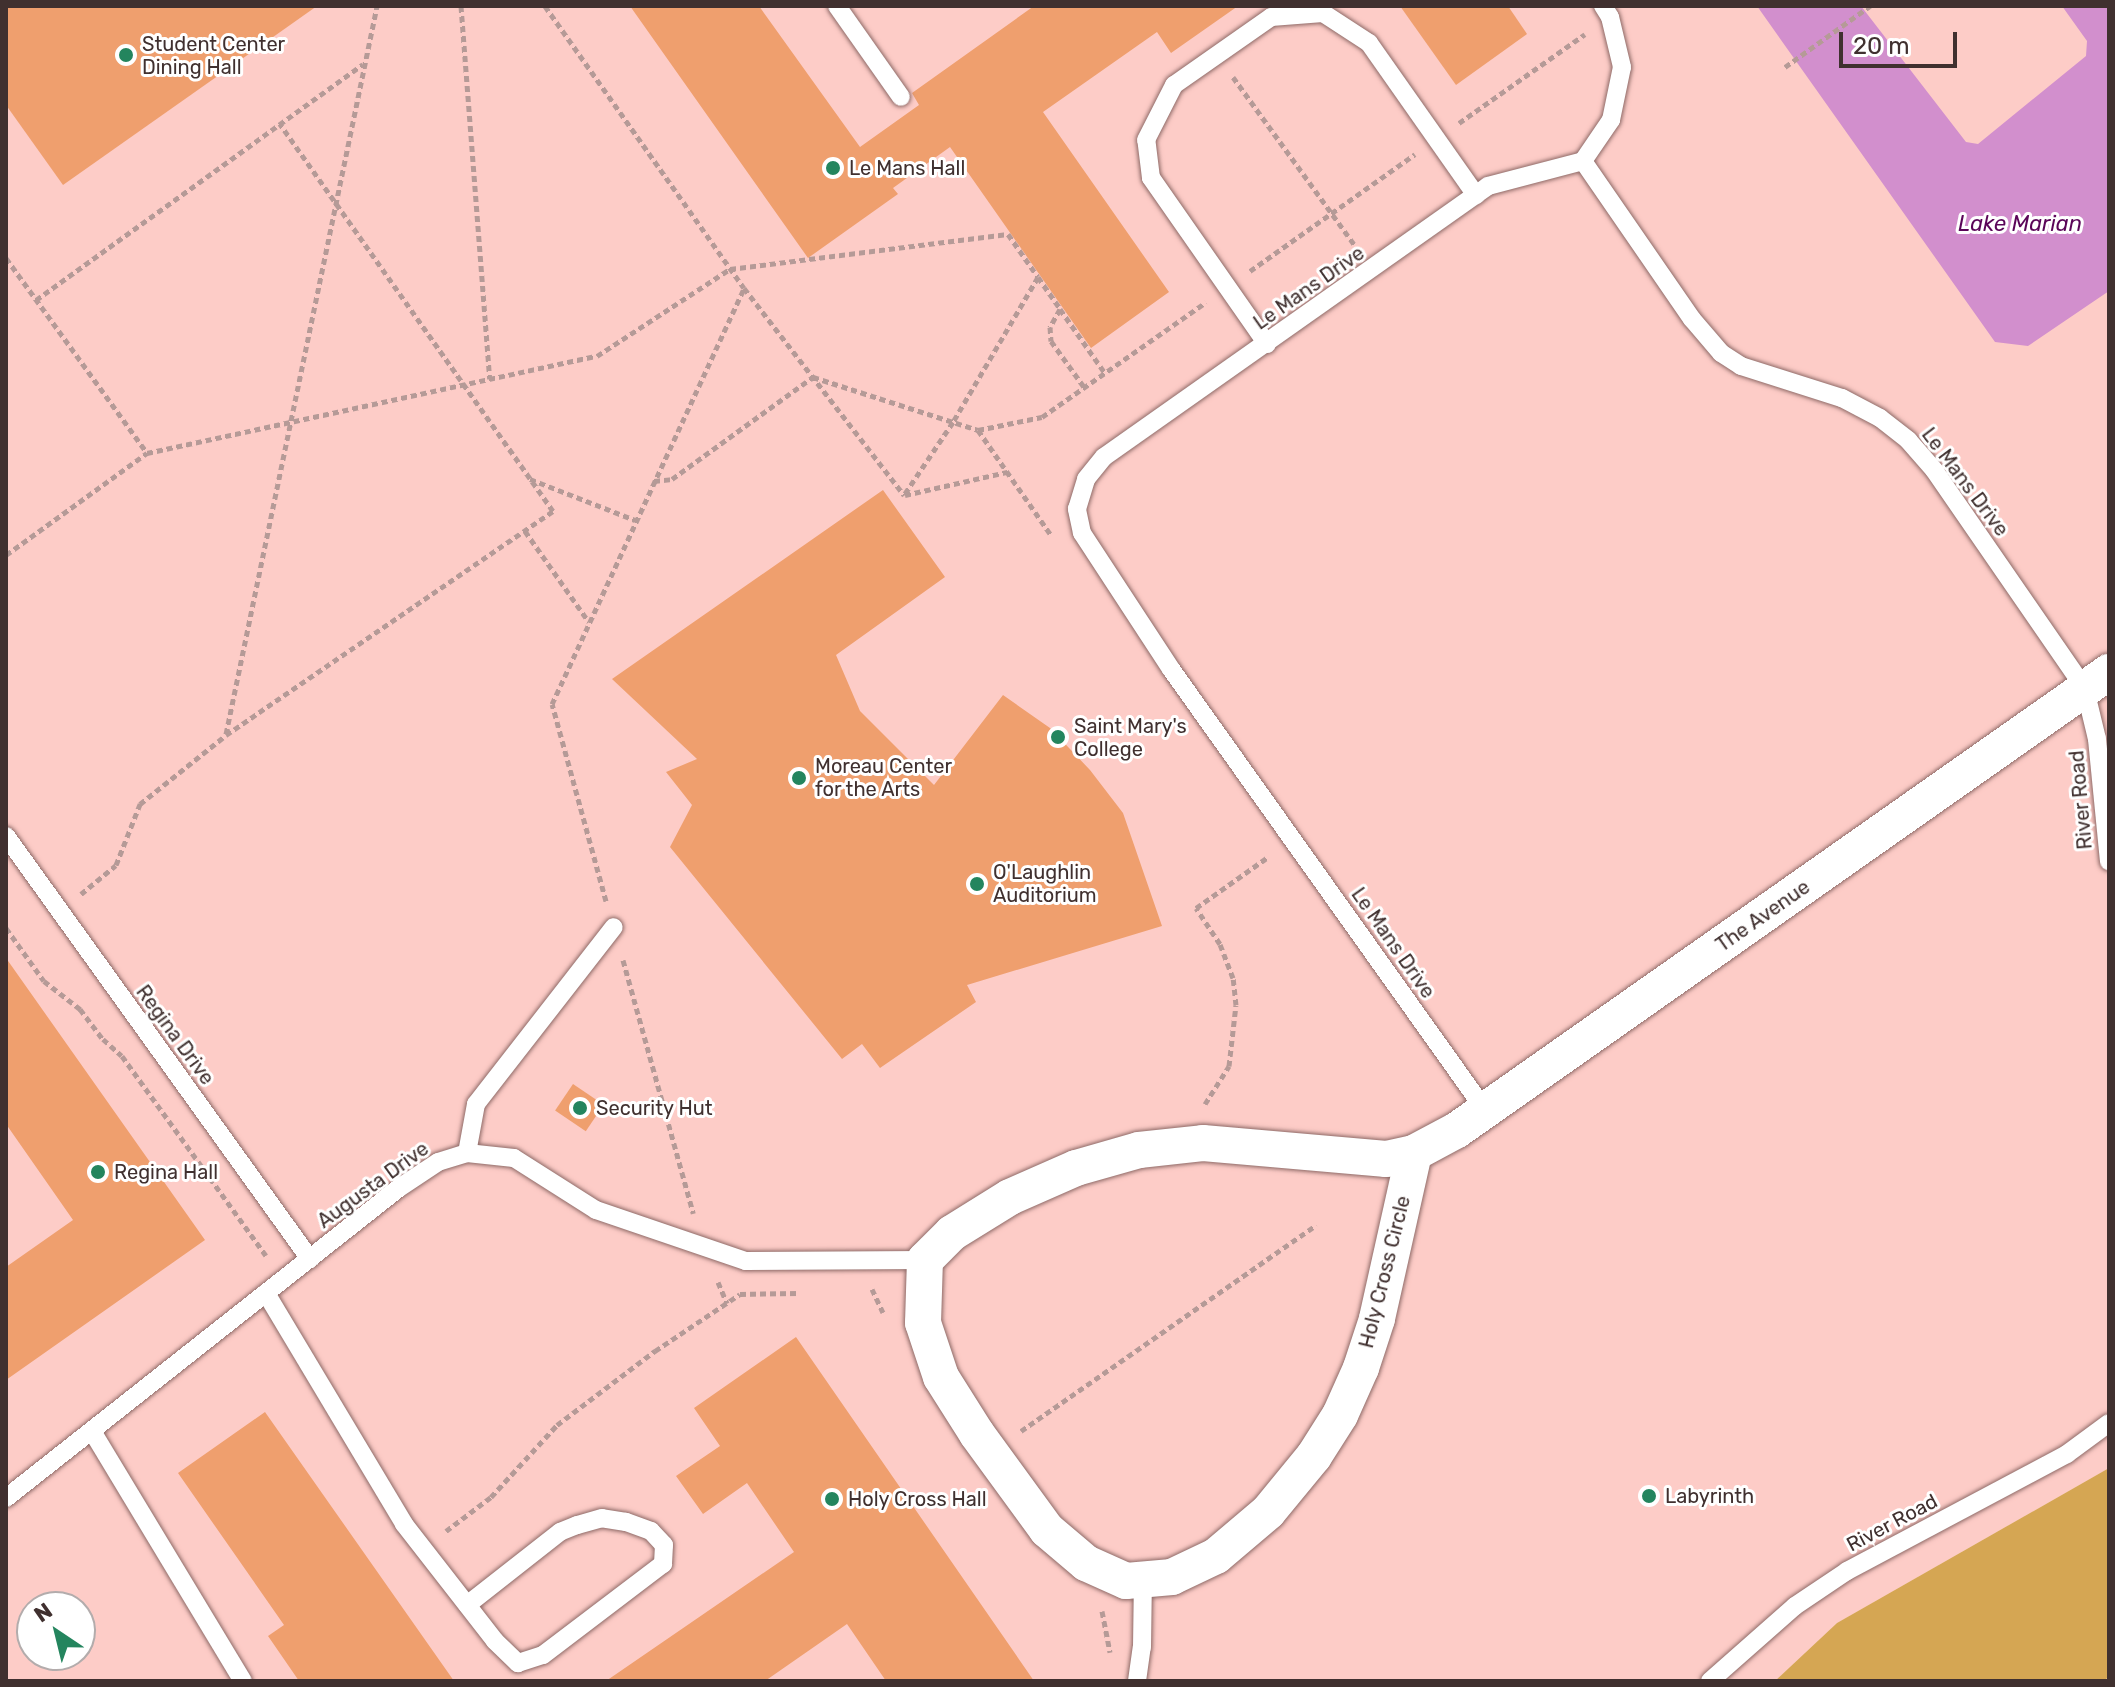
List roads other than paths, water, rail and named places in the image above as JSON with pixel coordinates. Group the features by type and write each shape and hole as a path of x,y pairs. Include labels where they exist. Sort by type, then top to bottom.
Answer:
{"street":[{"name":"The Avenue","path":"1414,1153 1485,1110 2097,681"},
{"path":"925,1260 952,1233 1010,1197 1076,1168 1139,1150 1203,1143 1386,1159 1414,1153"},
{"name":"Holy Cross Circle","path":"925,1260 923,1323 941,1377 990,1452 1047,1530 1086,1563 1126,1581 1172,1577 1216,1556 1268,1512 1314,1456 1340,1415 1373,1331 1414,1153"}],"lane":[{"path":"837,6 901,97"},
{"path":"1583,161 1611,120 1622,67 1606,11"},
{"path":"1267,344 1151,178 1146,140 1174,85 1271,17 1323,13 1369,43 1476,195"},
{"name":"Le Mans Drive","path":"1485,1110 1171,669 1082,533 1077,509 1086,479 1104,457 1373,271 1488,186 1583,161 1692,319 1721,353 1741,366 1842,398 1880,418 1908,440 2097,681"},
{"name":"River Road","path":"2097,681 2097,739 2109,861"},
{"name":"Regina Drive","path":"6,836 310,1259"},
{"path":"467,1153 476,1104 614,927"},
{"name":"Augusta Drive","path":"6,1498 412,1180 438,1162 467,1153 514,1158 596,1210 746,1261 925,1260"},
{"path":"266,1293 404,1524 424,1549 467,1605 495,1641 518,1663 543,1655 663,1564 664,1545 651,1531 626,1522 602,1518 577,1525 560,1532 467,1605"},
{"name":"River Road","path":"1710,1681 1795,1606 1847,1571 2067,1454 2109,1423"},
{"path":"92,1431 243,1681"},
{"path":"1137,1681 1142,1647 1143,1579"}],"water":[{"name":"Lake Marian","path":"1757,6 1861,6 1966,142 1978,144 2086,56 2087,41 2062,6 2109,6 2109,291 2028,346 1995,342"}],"place":[{"name":"Student Center Dining Hall","path":"126,55"},
{"name":"Le Mans Hall","path":"833,168"},
{"name":"Saint Mary's College","path":"1058,737"},
{"name":"Moreau Center for the Arts","path":"799,778"},
{"name":"O'Laughlin Auditorium","path":"977,884"},
{"name":"Security Hut","path":"580,1108"},
{"name":"Regina Hall","path":"98,1172"},
{"name":"Labyrinth","path":"1649,1496"},
{"name":"Holy Cross Hall","path":"832,1499"}]}
